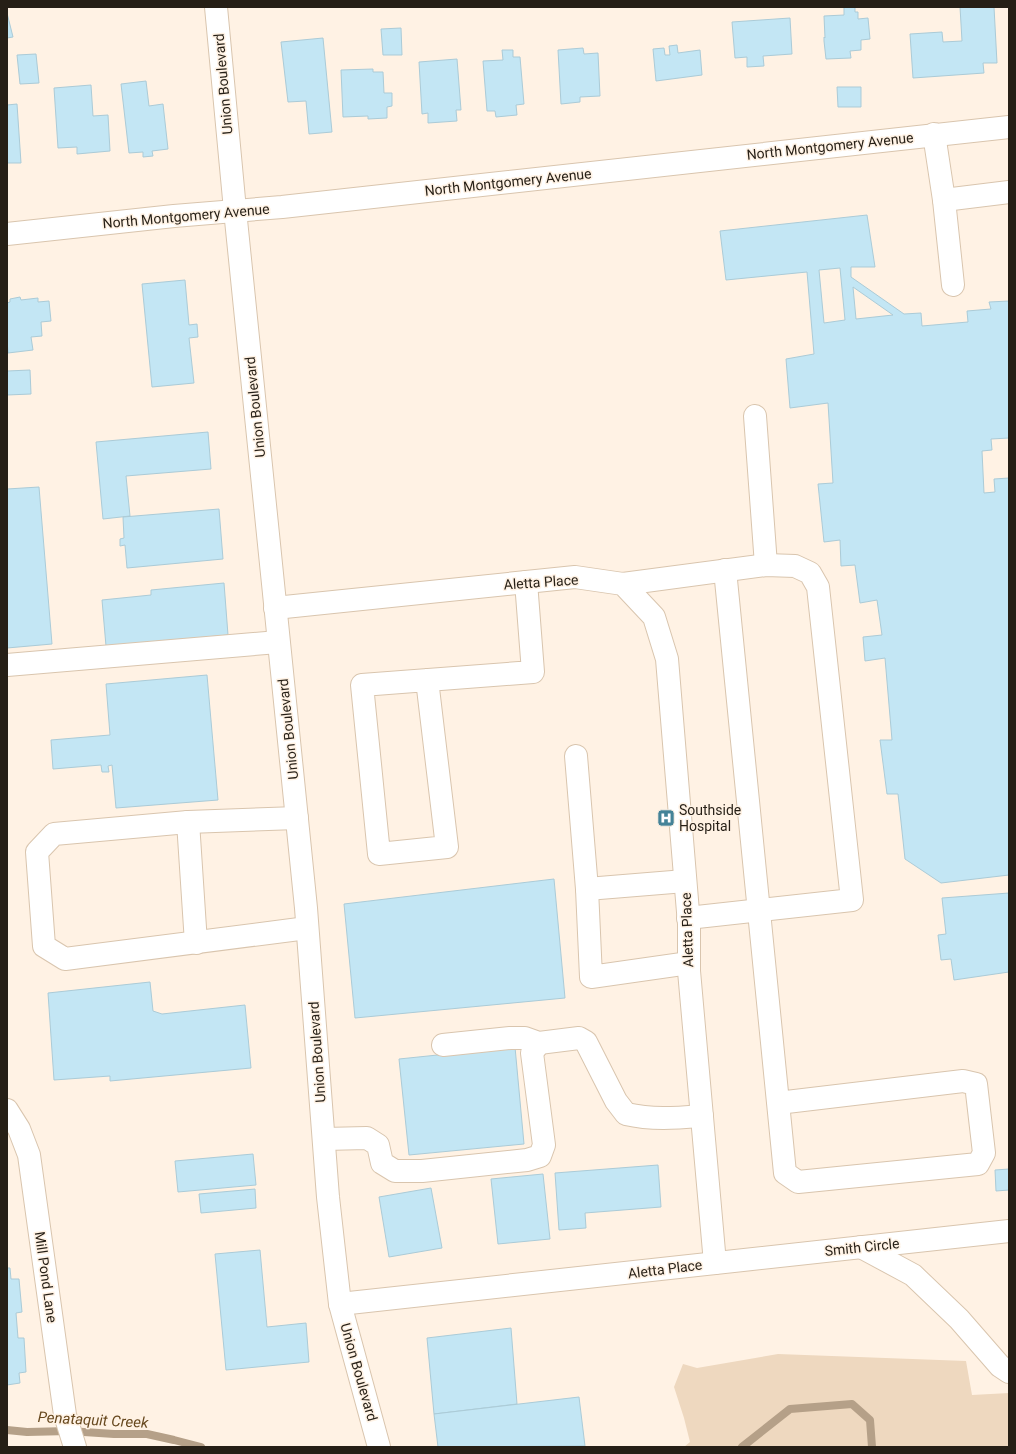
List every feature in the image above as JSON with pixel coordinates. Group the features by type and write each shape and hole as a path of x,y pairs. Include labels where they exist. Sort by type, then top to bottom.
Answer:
{"street":[{"name":"Union Boulevard","path":"216,7 278,642 297,818 328,1197 340,1304 379,1447"},
{"name":"North Montgomery Avenue","path":"7,234 235,210 282,207 1009,126"},
{"path":"934,134 944,200 952,285"},
{"path":"944,200 1009,192"},
{"path":"755,416 766,565"},
{"path":"623,584 766,565 795,566 810,573 818,587 852,900 688,918"},
{"path":"725,570 759,910 778,1103 785,1173 798,1182 978,1164 984,1153 976,1084 963,1081 778,1103"},
{"name":"Aletta Place","path":"275,608 575,577 623,584 654,617 667,658 688,918 689,963 715,1262 340,1304"},
{"path":"427,680 447,847 379,854 362,685 427,680 533,672 526,582"},
{"path":"7,665 278,642"},
{"path":"576,756 587,889 591,977 689,963"},
{"path":"297,818 188,822 54,834 37,852 44,946 65,959 307,928"},
{"path":"188,822 196,943"},
{"path":"587,889 685,881"},
{"path":"443,1045 510,1038 525,1038 539,1043 579,1038 586,1042 616,1101 626,1114 642,1118 668,1119 702,1116"},
{"path":"324,1139 367,1138 378,1145 382,1163 395,1171 422,1171 527,1160 540,1156 544,1145 532,1053 539,1043"},
{"name":"Mill Pond Lane","path":"7,1110 20,1129 29,1156 65,1415 75,1447"},
{"name":"Smith Circle","path":"715,1262 1009,1231"},
{"path":"861,1247 913,1275 959,1319 1000,1366 1009,1372"}],"shaded area":[{"path":"778,1354 966,1361 972,1395 1009,1393 1009,1447 684,1447 690,1442 674,1387 683,1364 697,1368"}],"building":[{"path":"844,7 855,7 855,12 858,12 858,19 868,18 870,39 861,40 861,50 850,51 851,58 826,59 824,16 844,15"},
{"path":"960,7 994,7 997,63 983,63 984,73 913,78 910,34 942,32 943,42 962,41"},
{"path":"7,13 13,37 7,38"},
{"path":"790,18 792,54 763,56 764,66 747,67 747,57 735,58 732,22"},
{"path":"401,28 402,55 383,55 381,29"},
{"path":"323,38 332,132 309,134 306,101 288,102 281,42"},
{"path":"677,45 678,53 700,50 702,75 656,81 653,49 664,48 665,55 670,55 669,46"},
{"path":"583,48 584,54 598,53 600,96 580,97 580,102 561,104 558,50"},
{"path":"502,50 513,50 513,57 520,57 524,104 516,105 517,115 496,117 495,111 487,111 483,61 503,60"},
{"path":"36,54 39,83 20,84 17,55"},
{"path":"457,59 461,110 456,110 457,121 428,123 428,113 422,114 419,62"},
{"path":"373,69 373,72 383,72 384,93 392,93 392,106 387,107 387,118 368,119 368,116 343,117 341,70"},
{"path":"146,81 149,106 163,104 168,149 152,151 153,156 143,157 143,152 129,153 121,84"},
{"path":"91,85 93,116 108,115 110,151 77,154 77,147 58,148 54,88"},
{"path":"837,87 861,87 861,107 838,107"},
{"path":"17,104 21,163 7,163 7,105"},
{"path":"867,215 875,267 851,267 851,277 904,314 921,313 922,326 968,322 967,311 991,309 989,302 1009,301 1009,438 991,439 992,450 982,451 984,493 995,492 994,479 1009,478 1009,875 941,883 905,859 898,794 887,794 880,740 892,740 885,658 865,661 863,637 882,635 877,600 860,603 855,565 841,566 840,540 824,542 818,484 833,483 828,403 790,408 786,359 814,354 807,272 726,280 720,231","holes":["840,268 845,320 824,323 819,270","853,287 893,315 856,319"]},
{"path":"185,280 189,325 197,324 198,337 189,338 194,383 152,387 142,284"},
{"path":"20,297 21,300 38,298 38,302 49,301 51,321 41,322 42,336 31,337 33,350 8,353 7,303 10,302 10,299"},
{"path":"30,370 31,394 7,395 7,371"},
{"path":"208,432 211,469 126,476 130,516 103,519 96,442"},
{"path":"39,487 52,644 7,648 7,489"},
{"path":"219,509 223,559 127,568 125,545 120,546 120,539 124,538 123,517"},
{"path":"224,583 228,635 106,646 102,600 151,595 151,590"},
{"path":"207,675 218,800 116,808 112,765 108,766 109,772 102,772 101,765 53,769 51,740 110,735 106,684"},
{"path":"554,879 565,998 355,1018 344,904"},
{"path":"1009,893 1009,972 954,980 951,959 941,960 938,935 946,934 942,898"},
{"path":"150,982 153,1011 162,1014 245,1005 251,1068 110,1081 110,1076 54,1080 48,993"},
{"path":"515,1047 524,1144 409,1155 399,1059"},
{"path":"253,1154 256,1185 178,1192 175,1161"},
{"path":"658,1165 661,1207 585,1213 586,1228 559,1230 555,1173"},
{"path":"1009,1169 1009,1190 996,1191 995,1170"},
{"path":"543,1174 550,1239 498,1244 491,1179"},
{"path":"431,1188 442,1248 389,1257 379,1197"},
{"path":"255,1189 256,1208 201,1213 199,1194"},
{"path":"260,1250 267,1327 306,1323 309,1362 226,1370 215,1254"},
{"path":"7,1268 10,1268 11,1279 19,1279 22,1312 16,1313 18,1338 24,1338 26,1372 19,1373 20,1383 7,1385"},
{"path":"511,1328 517,1404 434,1414 427,1338"},
{"path":"579,1397 585,1446 438,1447 434,1414"}],"waterway":[{"name":"Penataquit Creek","path":"742,1447 790,1409 852,1404 870,1420 872,1447"},
{"name":"Penataquit Creek","path":"7,1430 27,1432 69,1431 114,1434 147,1434 201,1447"}],"place":[{"name":"Southside Hospital","path":"666,818"}]}
